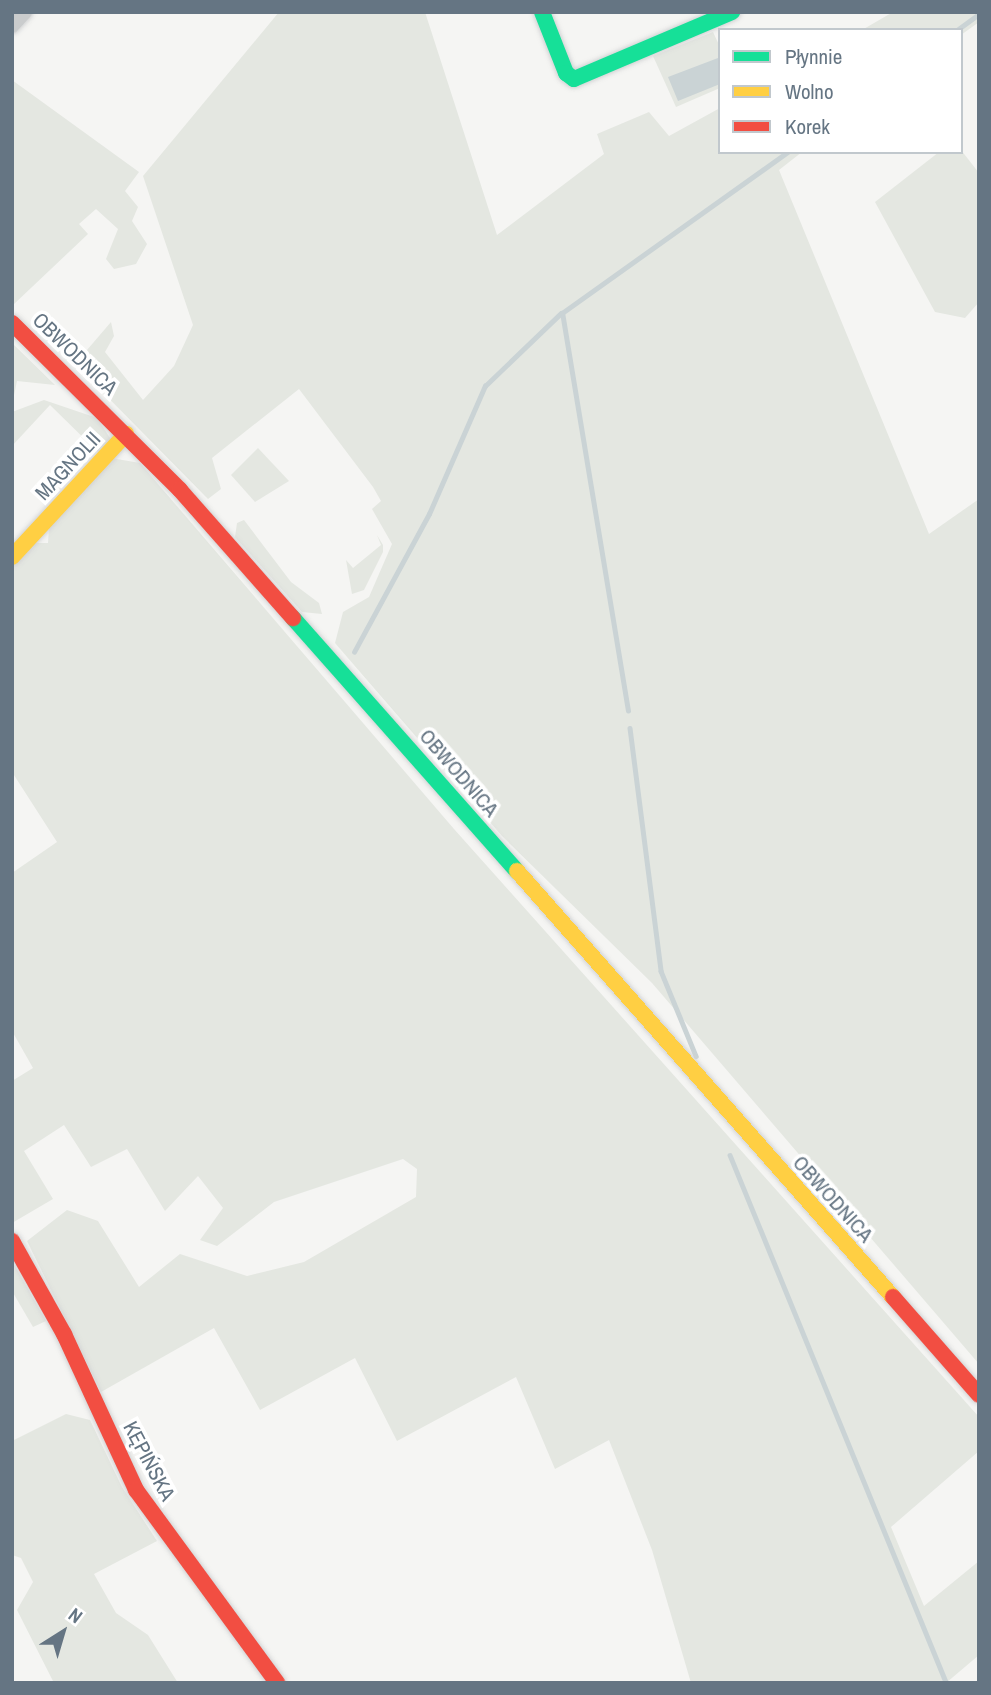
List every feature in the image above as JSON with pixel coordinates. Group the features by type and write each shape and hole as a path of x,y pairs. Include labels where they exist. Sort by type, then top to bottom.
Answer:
{"main road":[{"path":"542,12 566,73 574,79 732,12"},
{"name":"OBWODNICA","path":"12,323 126,434 979,1395"},
{"name":"MAGNOLII","path":"12,557 126,434"},
{"name":"KĘPIŃSKA","path":"12,1241 64,1334 136,1490 277,1683"}],"street":[{"path":"12,26 25,12"}],"shaded area":[{"path":"279,12 425,12 497,235 604,154 597,134 649,112 669,136 718,109 718,154 799,154 779,170 929,534 979,499 979,1364 652,983 502,836 335,643 343,612 369,597 392,544 372,509 381,501 373,487 299,389 212,458 221,489 208,499 75,364 111,322 114,336 105,352 143,400 174,366 193,325 143,176"},
{"path":"893,12 979,12 979,22 963,34 963,28 865,28"},
{"path":"713,32 718,43 718,89 676,107 653,56"},
{"path":"718,58 718,85 678,101 668,77"},
{"path":"12,80 139,172 125,191 138,207 132,221 147,244 136,264 114,269 106,259 118,229 96,209 79,224 88,234 13,305"},
{"path":"963,153 979,173 979,302 965,318 935,312 875,202 936,154"},
{"path":"12,343 55,385 17,381 12,405"},
{"path":"44,400 97,418 112,441 100,454 50,405 12,446 12,412"},
{"path":"258,448 289,481 255,502 231,475"},
{"path":"111,458 140,463 454,829 979,1417 979,1451 891,1527 924,1606 979,1561 979,1655 946,1683 691,1683 652,1550 609,1440 555,1469 516,1377 397,1441 355,1358 260,1410 214,1328 101,1392 27,1241 67,1210 98,1221 139,1287 180,1254 247,1276 304,1262 416,1197 417,1169 403,1159 274,1202 217,1246 200,1240 223,1208 198,1176 165,1211 127,1149 91,1167 64,1125 24,1151 53,1199 12,1223 12,1081 33,1068 12,1031 12,873 57,842 12,772 12,565 32,543 48,543 49,528"},
{"path":"244,520 291,582 319,603 322,614 302,612 235,537 237,523"},
{"path":"377,535 383,545 383,552 364,590 352,594 346,560 353,568 381,545"},
{"path":"12,1261 46,1321 33,1327 12,1291"},
{"path":"66,1414 90,1420 122,1487 157,1541 94,1574 116,1613 148,1635 178,1683 54,1683 17,1610 33,1582 21,1558 12,1555 12,1441"}],"waterway":[{"path":"960,28 979,14"},
{"path":"628,711 562,313 785,154"},
{"path":"354,652 429,514 485,386 561,313"},
{"path":"630,728 661,971 696,1056"},
{"path":"730,1155 946,1682"}],"traffic: fast":[{"path":"542,12 566,73 574,79 732,12"},
{"path":"293,618 517,871"}],"traffic: slow":[{"path":"12,557 126,434"},
{"path":"517,871 893,1297"}],"traffic: jam":[{"path":"12,323 180,490 293,618"},
{"path":"12,1241 64,1334 136,1490 277,1683"},
{"path":"893,1297 979,1395"}]}
